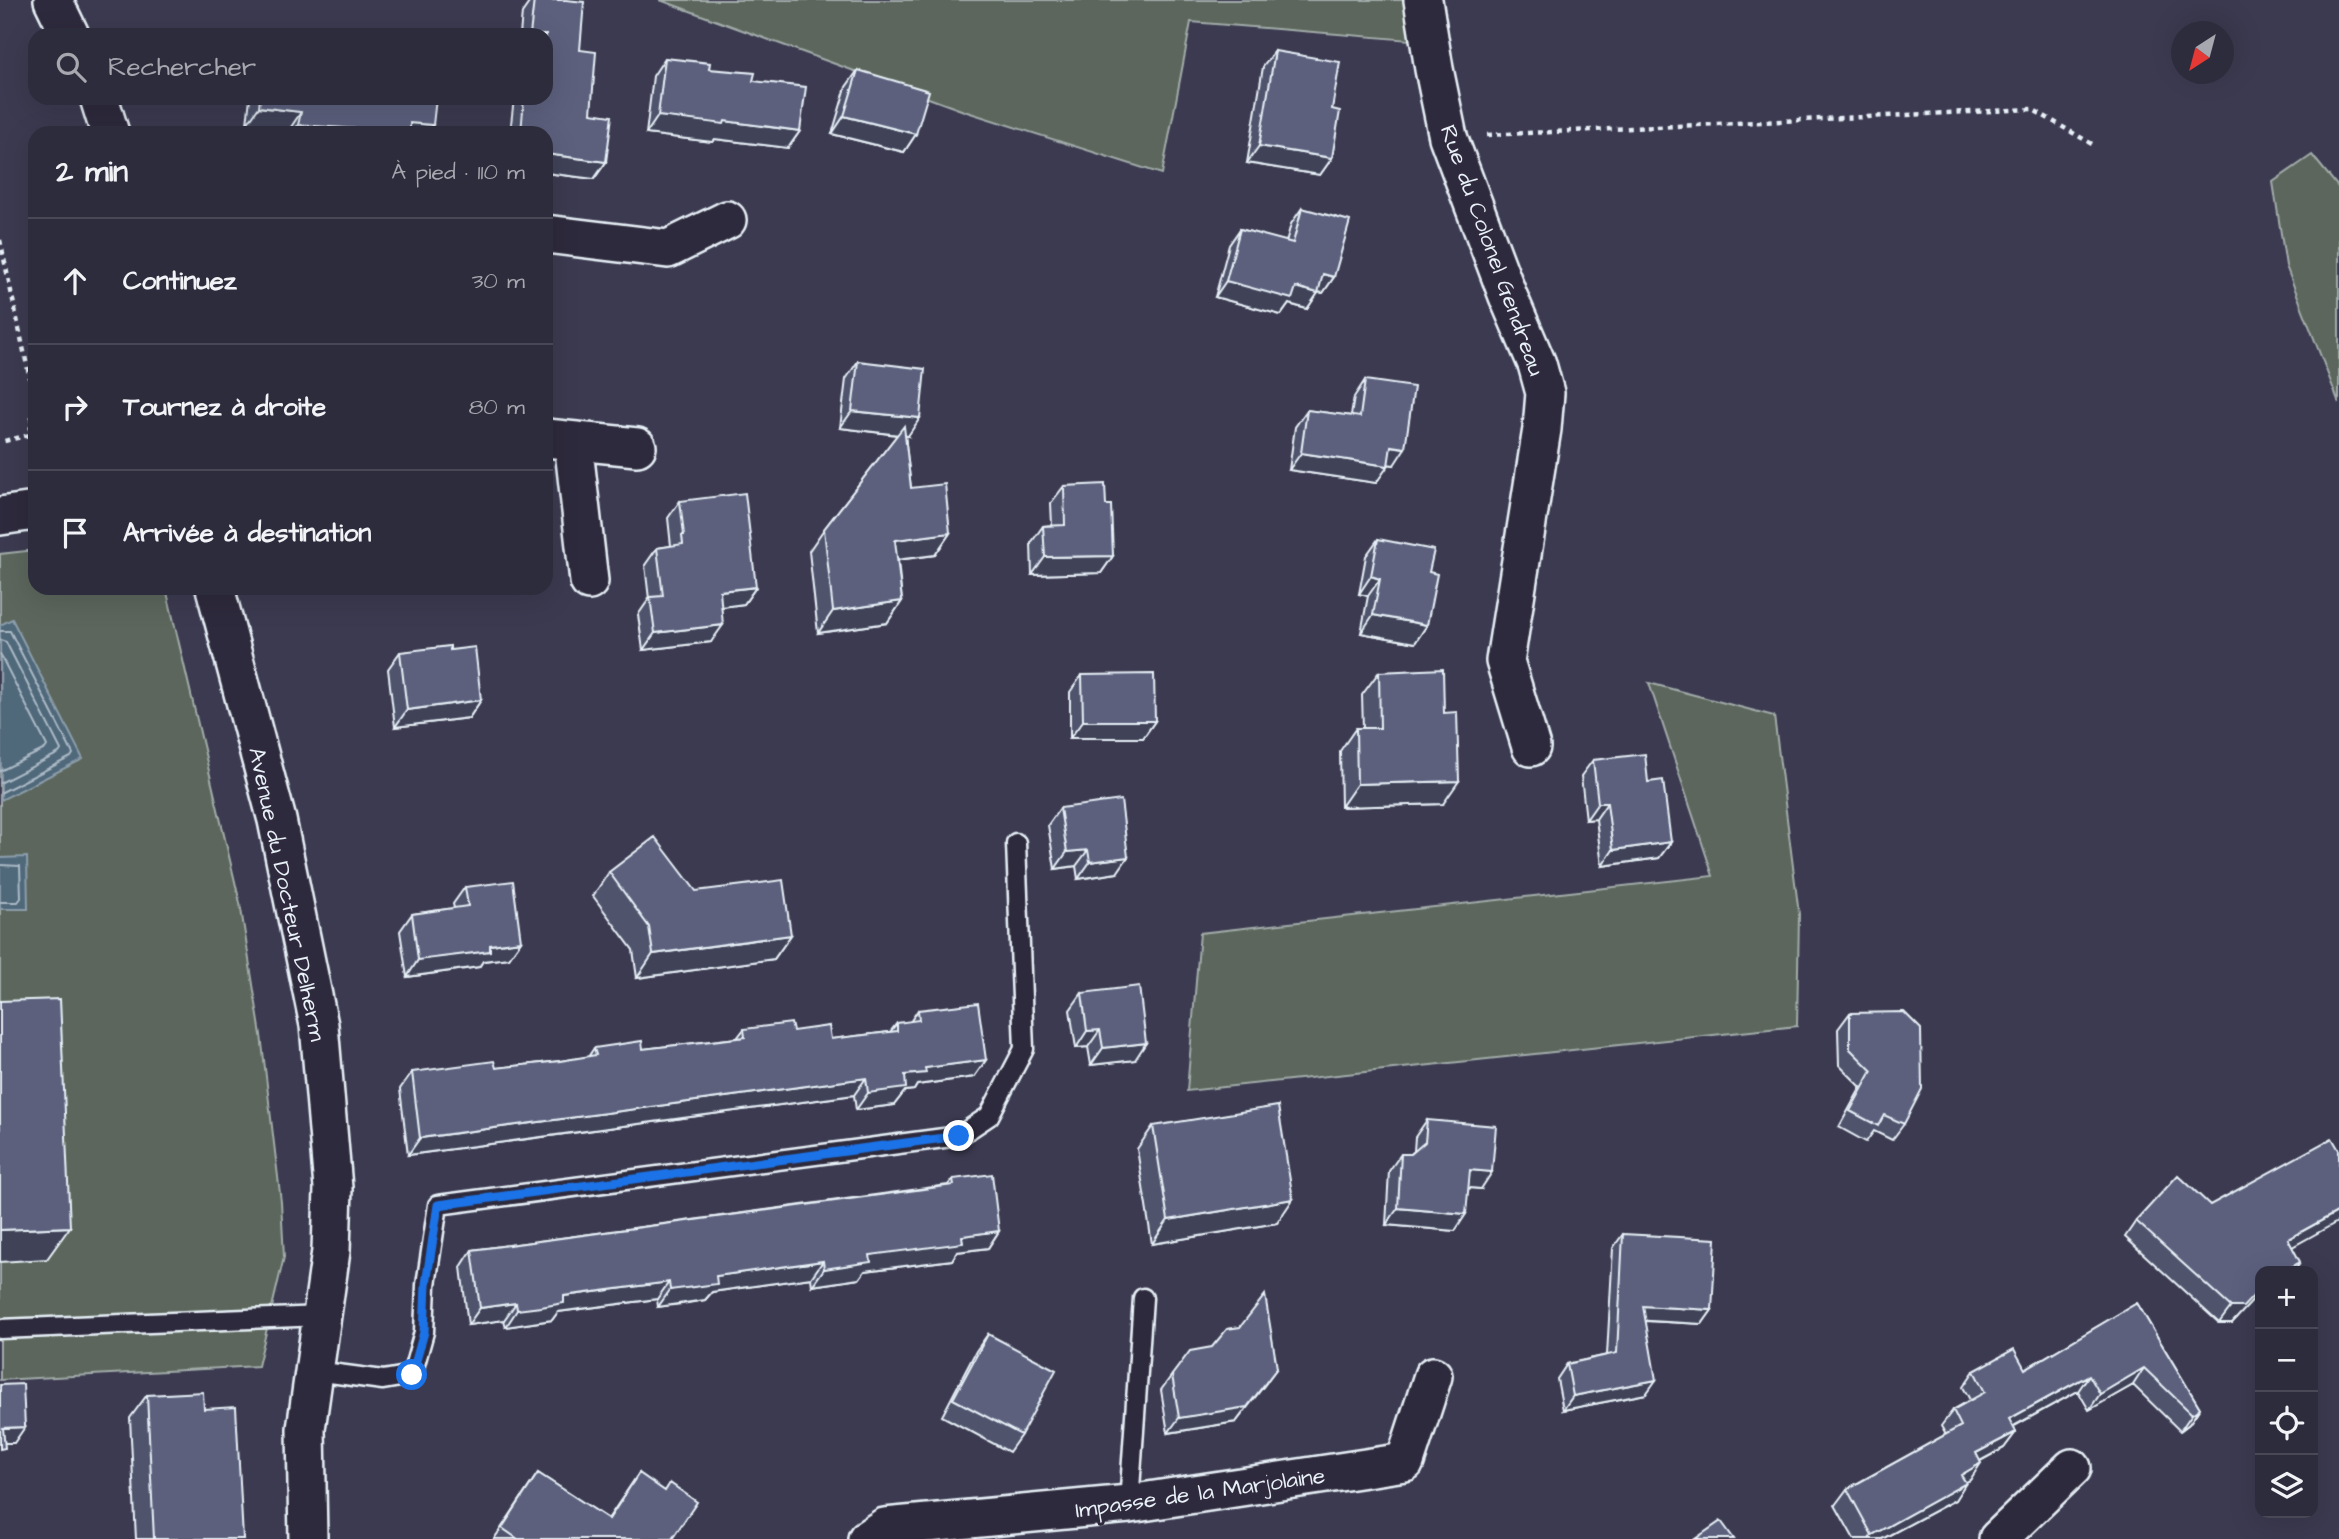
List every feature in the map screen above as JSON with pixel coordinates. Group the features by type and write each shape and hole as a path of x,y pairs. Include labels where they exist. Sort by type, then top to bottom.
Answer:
{"street":[{"path":"53,0 67,28"},
{"name":"Rue du Colonel Gendreau","path":"1423,0 1448,137 1508,296 1537,364 1545,393 1542,429 1505,661 1531,747"},
{"path":"101,105 108,126"},
{"path":"553,235 668,249 727,220"},
{"path":"589,581 560,440 637,447"},
{"path":"0,516 28,512"},
{"name":"Avenue du Docteur Delherm","path":"217,595 277,820 319,1025 333,1188 331,1251 306,1429 308,1539"},
{"name":"Impasse de la Marjolaine","path":"867,1539 885,1527 1129,1504 1405,1462 1433,1376"},
{"path":"1998,1539 2072,1468"}],"lane":[{"path":"315,1371 383,1380 412,1375 424,1332 426,1284 438,1205 959,1136 989,1116 1024,1049 1016,843"},
{"path":"1129,1504 1143,1298"},
{"path":"0,1329 323,1316"}],"path":[{"path":"1448,137 2032,109 2092,144"},
{"path":"0,240 28,370"},
{"path":"0,442 28,435"}],"shaded area":[{"path":"660,0 1421,0 1434,42 1191,22 1162,174 964,111"},
{"path":"2312,155 2339,188 2339,403 2286,266 2273,182"},
{"path":"28,551 28,595 168,595 240,903 261,1035 281,1202 284,1257 258,1366 0,1380 0,554"},
{"path":"1649,683 1774,716 1799,914 1797,1026 1187,1091 1200,933 1713,876"}],"water":[{"path":"12,619 83,759 1,800 0,625"},
{"path":"27,857 28,909 0,909 0,858"}],"building":[{"path":"534,0 584,2 580,50 596,52 591,113 612,116 606,162 553,155 553,126 522,126 523,105 553,105 553,28 531,28"},
{"path":"1275,51 1340,62 1332,109 1340,111 1332,158 1259,146"},
{"path":"665,58 710,63 709,69 755,73 753,81 806,87 800,131 658,116"},
{"path":"858,70 929,91 916,134 844,116"},
{"path":"435,105 433,125 410,123 410,126 298,125 301,112 259,107"},
{"path":"1302,208 1350,221 1334,277 1323,274 1318,293 1296,287 1292,299 1226,281 1240,229 1293,243"},
{"path":"858,361 925,369 920,418 852,411"},
{"path":"1365,380 1414,387 1405,448 1391,446 1388,466 1301,453 1307,410 1360,417"},
{"path":"904,426 911,488 945,484 950,533 895,540 902,601 833,611 824,529"},
{"path":"1105,484 1106,505 1111,505 1113,556 1045,557 1043,526 1065,525 1064,486"},
{"path":"745,493 756,587 720,591 723,625 655,633 650,597 663,596 657,548 683,544 680,501"},
{"path":"1378,539 1434,550 1429,572 1437,574 1427,625 1373,615 1380,579 1371,576"},
{"path":"450,646 450,650 475,647 481,700 407,710 400,652"},
{"path":"1443,669 1444,713 1457,712 1459,781 1357,784 1356,728 1380,728 1379,672"},
{"path":"1154,674 1155,721 1083,721 1082,675"},
{"path":"1645,754 1648,782 1663,780 1671,842 1613,850 1607,803 1598,803 1593,760"},
{"path":"1121,800 1128,857 1090,862 1088,850 1067,852 1060,808"},
{"path":"655,837 696,891 783,880 791,935 653,954 649,927 609,872"},
{"path":"513,881 521,941 490,945 490,951 418,960 412,914 468,906 465,887"},
{"path":"1139,986 1146,1043 1103,1048 1100,1030 1087,1031 1082,993"},
{"path":"60,999 70,1227 0,1230 0,1001"},
{"path":"978,1003 986,1060 925,1068 926,1073 905,1075 906,1088 868,1093 866,1078 420,1138 412,1072 494,1061 496,1068 560,1061 596,1055 594,1048 642,1041 643,1049 745,1037 744,1029 791,1023 793,1031 829,1026 831,1039 897,1031 897,1023 919,1020 918,1010"},
{"path":"1904,1012 1921,1029 1922,1089 1904,1124 1884,1115 1878,1126 1850,1111 1872,1071 1850,1049 1850,1013"},
{"path":"1278,1106 1293,1199 1168,1220 1153,1126"},
{"path":"1427,1120 1496,1126 1492,1172 1470,1170 1466,1214 1398,1208 1401,1154 1411,1154 1425,1142"},
{"path":"2332,1138 2339,1150 2339,1211 2288,1239 2300,1262 2293,1266 2255,1266 2255,1294 2243,1307 2231,1307 2136,1221 2178,1175 2210,1205"},
{"path":"992,1174 999,1231 962,1236 963,1243 870,1255 871,1262 824,1269 823,1261 716,1276 717,1284 670,1290 669,1282 564,1296 564,1303 541,1307 517,1310 516,1303 480,1308 472,1250 954,1185 953,1179"},
{"path":"1623,1234 1716,1239 1712,1310 1643,1306 1656,1380 1573,1396 1567,1364 1617,1353"},
{"path":"1265,1295 1277,1368 1247,1407 1179,1418 1172,1375 1190,1351 1212,1347 1227,1329 1240,1327"},
{"path":"2137,1303 2200,1408 2192,1414 2144,1368 2100,1394 2089,1375 2009,1419 2016,1432 1976,1453 1981,1463 1961,1475 1966,1483 1872,1535 1847,1489 1961,1426 1953,1410 1985,1392 1974,1371 2014,1349 2025,1369"},
{"path":"988,1334 1056,1370 1021,1435 953,1399"},
{"path":"23,1384 25,1427 3,1428 5,1448 0,1449 0,1385"},
{"path":"203,1392 204,1409 236,1407 243,1539 154,1539 147,1395"},
{"path":"538,1473 609,1519 639,1473 665,1491 670,1483 697,1502 672,1539 518,1539 502,1528"},
{"path":"1721,1521 1734,1539 1695,1539"}],"route":[{"path":"412,1375 424,1332 426,1284 438,1205 959,1136"}]}
